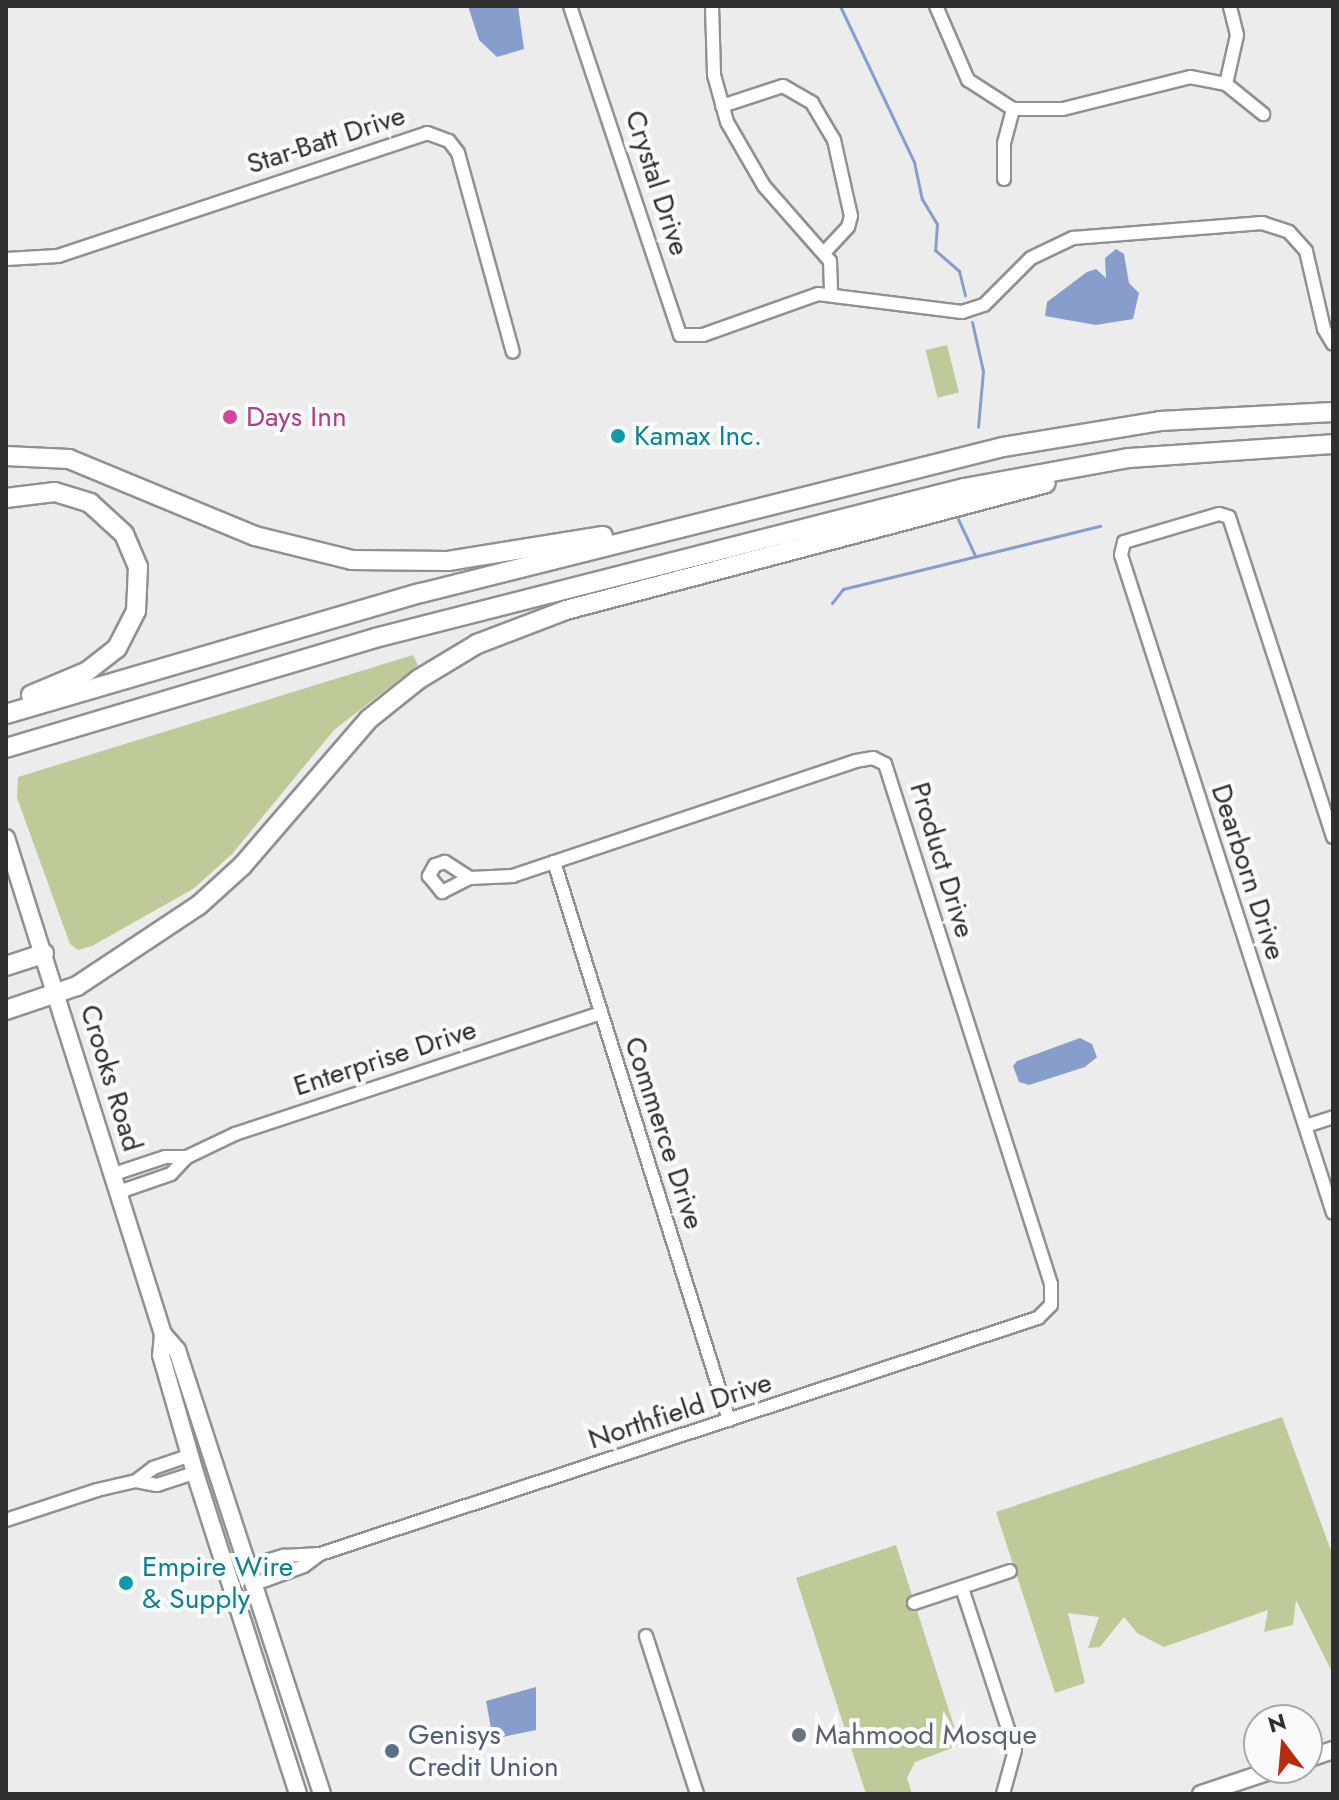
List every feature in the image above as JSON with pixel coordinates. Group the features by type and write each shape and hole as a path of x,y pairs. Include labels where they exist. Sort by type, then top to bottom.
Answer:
{"highway":[{"path":"6,714 321,620 732,514 1068,434 1190,418 1333,412"},
{"path":"6,748 287,663 558,590 977,485 1168,453 1333,444"},
{"path":"6,1010 86,981 213,894 369,719 419,679 477,644 537,619 613,597 1168,453"},
{"path":"6,456 69,459 273,543 370,562 473,558 732,514"},
{"path":"6,498 55,492 99,510 129,544 139,591 129,629 109,656 88,671 6,706"},
{"path":"6,966 44,954"}],"main road":[{"name":"Crooks Road","path":"6,838 163,1334 161,1355 195,1473 298,1794"},
{"name":"Crooks Road","path":"163,1334 177,1350 322,1794"},
{"path":"190,1455 202,1455 215,1469"},
{"path":"226,1572 240,1586 252,1585"},
{"path":"251,1650 266,1646 276,1656"},
{"path":"1201,1794 1243,1780"}],"street":[{"name":"Crystal Drive","path":"570,6 586,46 680,335 703,335 796,299 831,293"},
{"path":"712,6 711,47 722,106 740,149 764,186 824,253 833,271 831,293 962,312 992,300 1040,251 1073,238 1152,228 1266,223 1289,232 1306,251 1324,329 1333,344"},
{"path":"936,6 968,80 1013,109 1063,109 1172,79 1226,84 1263,114"},
{"path":"1226,84 1237,35 1230,6"},
{"path":"722,106 783,86 812,103 834,140 850,208 848,227 824,253"},
{"path":"1004,179 1004,143 1013,109"},
{"name":"Star-Batt Drive","path":"6,259 58,256 427,133 449,141 458,153 513,352"},
{"name":"Dearborn Drive","path":"1333,837 1226,516 1121,545 1333,1213"},
{"name":"Product Drive","path":"554,862 856,761 873,758 885,764 1051,1284 1051,1305"},
{"path":"470,878 491,881 554,862"},
{"name":"Commerce Drive","path":"554,862 729,1420"},
{"name":"Enterprise Drive","path":"119,1192 171,1174 187,1157 264,1123 601,1013"},
{"path":"1306,1126 1333,1117"},
{"name":"Enterprise Drive","path":"114,1174 165,1157 187,1157"},
{"name":"Northfield Drive","path":"247,1567 284,1556 320,1554 1038,1318 1051,1305"},
{"path":"6,1520 136,1481 153,1468 190,1455"},
{"path":"136,1481 157,1485 195,1473"},
{"name":"Northfield Drive","path":"252,1585 304,1566 320,1554"},
{"path":"914,1603 1010,1571"},
{"path":"962,1588 1015,1750 1003,1794"},
{"path":"646,1636 697,1794"}],"green space":[{"path":"947,345 959,393 938,398 926,350"},
{"path":"413,655 418,665 334,730 232,854 193,889 92,946 78,950 70,944 17,798 18,777"},
{"path":"1282,1417 1333,1556 1333,1674 1296,1600 1293,1625 1264,1632 1268,1610 1164,1647 1137,1633 1124,1617 1100,1647 1088,1648 1099,1617 1068,1613 1085,1683 1055,1693 996,1512"},
{"path":"896,1545 960,1745 915,1762 907,1778 912,1794 866,1794 796,1578"}],"water":[{"path":"468,6 518,6 524,49 497,57 479,40"},
{"path":"1116,249 1124,254 1129,283 1139,293 1133,319 1096,325 1045,316 1047,302 1087,272 1096,269 1106,278 1105,258"},
{"path":"1080,1038 1092,1044 1097,1057 1085,1067 1029,1085 1019,1082 1013,1066 1017,1061"},
{"path":"536,1687 536,1730 493,1739 486,1701"}],"waterway":[{"path":"840,6 914,162 922,199 937,224 935,250 959,271 965,295"},
{"path":"972,322 983,371 978,427"},
{"path":"958,519 975,555"},
{"path":"832,603 843,589 1100,526"}],"place":[{"name":"Days Inn","path":"230,417"},
{"name":"Kamax Inc.","path":"618,436"},
{"name":"Empire Wire & Supply","path":"126,1583"},
{"name":"Mahmood Mosque","path":"799,1735"},
{"name":"Genisys Credit Union","path":"392,1751"}]}
